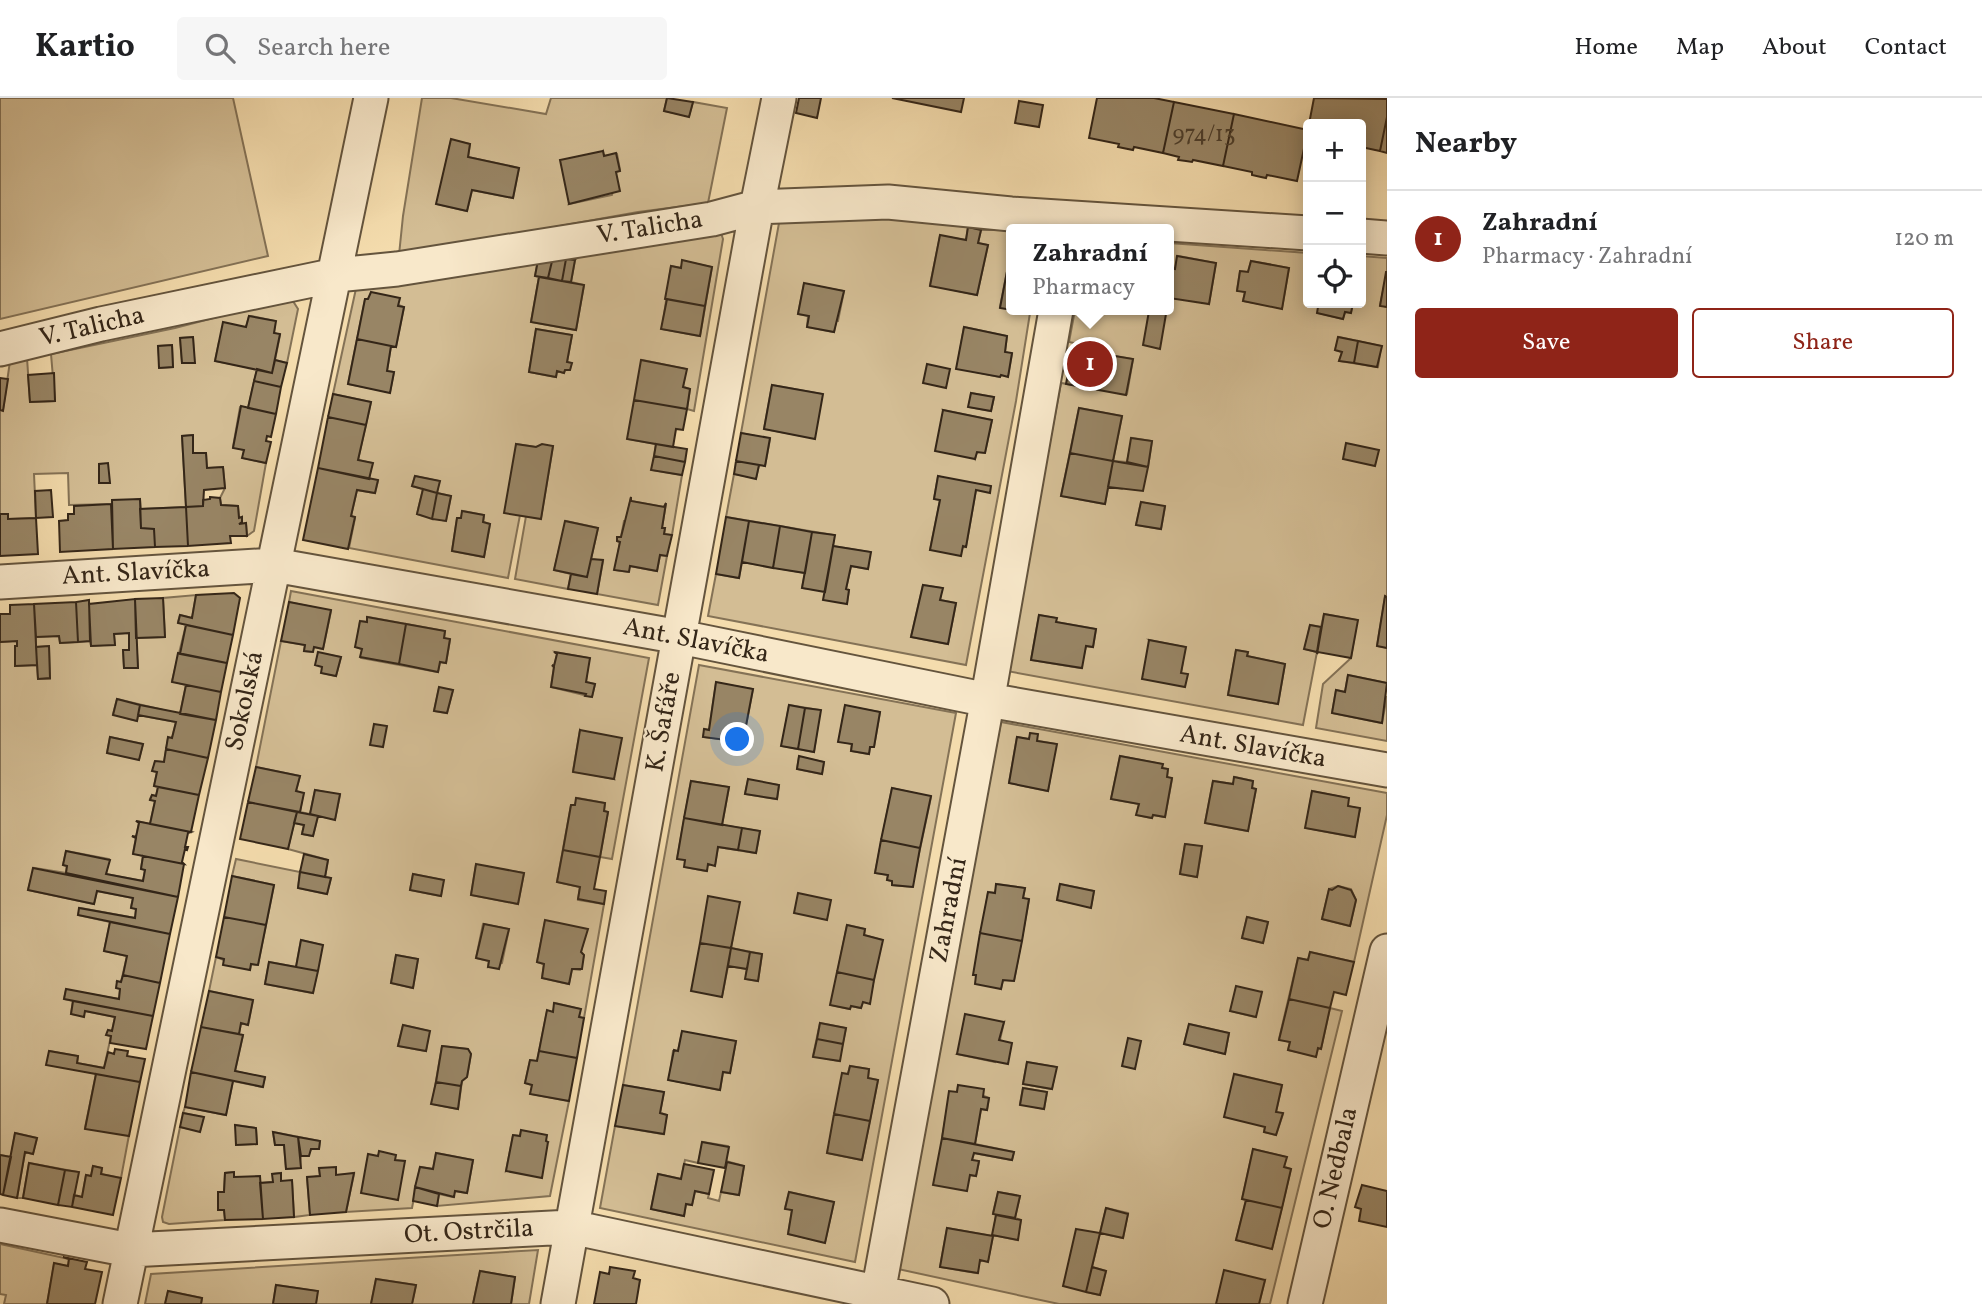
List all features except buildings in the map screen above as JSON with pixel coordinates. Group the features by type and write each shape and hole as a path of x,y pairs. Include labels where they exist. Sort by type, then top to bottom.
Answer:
{"street":[{"name":"Sokolská","path":"120,1304 371,98"},
{"name":"K. Šafáře","path":"558,1304 779,98"},
{"name":"V. Talicha","path":"0,349 101,324 336,275 397,269 698,221 758,207 888,202 1095,224"},
{"name":"V. Talicha","path":"1174,227 1303,233"},
{"path":"1366,236 1387,237"},
{"name":"Zahradní","path":"876,1298 988,700 1055,315"},
{"name":"Ant. Slavíčka","path":"0,582 274,565 680,637 988,700 1387,770"},
{"name":"O. Nedbala","path":"1305,1304 1387,951"},
{"name":"Ot. Ostrčila","path":"0,1225 130,1250 571,1227 876,1298 932,1304"}],"shaded area":[{"path":"0,98 233,98 268,256 0,319"},
{"path":"422,98 451,98 546,114 551,98 667,98 664,111 689,116 693,102 727,108 708,203 638,212 399,255","holes":["451,140 470,144 468,157 519,168 513,198 472,190 467,211 437,204","603,151 604,156 617,154 620,170 616,172 612,195 569,204"]},
{"path":"888,218 968,227 966,240 940,236 930,285 977,295 988,245 978,243 981,230 1006,230 1006,276 1000,307 1006,308 1006,315 1030,315 966,665 708,616 716,574 739,578 742,562 805,573 802,588 825,591 847,603 849,590 846,589 851,566 868,569 870,552 833,546 834,535 726,517 734,474 756,478 759,465 765,466 770,439 741,433 779,223","holes":["804,284 844,291 834,332 807,327 808,316 798,314","964,327 1007,336 1005,352 1012,354 1008,376 1000,377 957,368","772,385 822,394 814,438 764,429","971,393 994,397 991,411 969,407","943,410 992,420 985,453 977,452 975,459","938,476 976,490 966,547 930,550 940,500 934,499","923,585 942,588 940,600 956,603 948,644 911,637"]},
{"path":"721,233 723,239 694,411 687,409 690,389 683,387 686,369 642,360 628,439 656,444 652,470 682,475 672,535 664,534 665,528 662,528 666,503 664,507 631,501 631,497 621,537 617,537 620,542 615,570 628,572 630,566 657,571 660,555 667,556 658,605 597,594 603,561 591,559 598,528 566,521 554,570 571,574 568,589 515,579 526,516 541,518 553,446 516,444 520,515 508,578 349,548 355,518 351,516 357,490 375,493 378,481 369,479 372,463 358,460 371,402 333,394 357,284 539,255 535,276 539,277 531,322 576,330 584,285 571,282 575,260 586,249","holes":["683,261 712,267 700,336 662,329 671,266 681,268","371,294 404,307 396,347 391,346 387,371 394,372 390,392 348,384 365,299","536,329 572,335 567,362 571,363 570,370 565,370 564,373 557,371 556,377 529,372","415,476 439,481 437,493 451,496 446,521 417,514 423,489 412,486","463,511 484,515 483,522 490,524 484,557 452,551 457,518 461,518"]},
{"path":"1174,243 1303,253 1303,308 1318,308 1318,313 1343,319 1345,312 1351,312 1352,308 1366,308 1366,256 1387,258 1380,305 1387,307 1387,597 1377,646 1387,648 1387,683 1348,675 1345,692 1336,690 1332,713 1382,723 1387,696 1387,741 1316,728 1323,684 1351,658 1357,620 1324,614 1321,627 1310,625 1305,649 1317,652 1303,725 1007,671 1061,383 1127,394 1133,359 1073,349 1074,343 1069,342 1074,315 1174,315 1174,290 1209,304 1216,263 1178,256 1174,269","holes":["1251,261 1289,268 1282,308 1243,301 1245,292 1237,290 1240,271 1248,272","1339,337 1381,346 1378,367 1339,361 1342,352 1335,350","1079,408 1122,416 1113,461 1127,462 1132,438 1152,441 1148,467 1122,489 1108,487 1105,504 1061,496","1141,502 1165,507 1161,529 1136,525","1039,615 1056,618 1056,622 1096,629 1093,647 1086,646 1081,668 1031,660","1149,640 1185,647 1181,673","1236,650 1248,652 1247,656 1285,664 1278,704 1228,695"]},
{"path":"291,298 298,309 287,363 275,360 280,335 274,333 275,321 251,316 246,327 219,342 215,361 257,369 248,408 240,407 233,447 244,450 243,458 266,463 254,531 247,536 246,524 239,524 242,517 239,518 238,506 221,505 220,498 225,488 223,467 207,468 206,453 193,453 192,435 182,436 186,507 141,509 140,499 112,504 69,505 68,473 34,474 36,518 8,519 7,514 0,514 0,410 3,410 10,361 27,358 30,402 55,401 51,354 175,328","holes":["193,337 194,362 182,363 180,338","172,345 173,367 160,368 158,346"]},
{"path":"291,591 649,658 612,859 600,857 608,812 604,811 605,803 577,798 575,805 571,805 557,882 580,887 578,900 604,904 584,1018 579,1017 580,1009 555,1003 553,1012 547,1011 537,1061 530,1060 525,1083 532,1085 531,1094 569,1101 550,1196 437,1206 439,1194 453,1197 455,1191 467,1193 473,1160 436,1153 433,1169 420,1167 412,1208 346,1212 354,1174 336,1175 336,1168 319,1168 320,1176 307,1178 310,1215 294,1217 292,1181 281,1181 281,1173 273,1174 273,1182 260,1183 234,1177 233,1172 225,1173 224,1192 218,1192 218,1210 224,1210 225,1220 169,1224 163,1222 180,1127 200,1131 203,1117 183,1113 185,1107 226,1115 233,1081 262,1087 265,1078 235,1071 243,1035 239,1034 241,1023 248,1025 253,1000 209,991 216,957 250,970 251,964 258,965 274,885 232,876 236,859 300,872 298,888 327,894 331,878 325,877 328,860 288,849 294,823 304,825 302,834 313,836 318,816 335,819 340,795 315,790 310,814 300,812 303,794 296,791 300,776 256,767 281,641 305,645 304,651 312,652 314,647 323,649 331,611 289,602","holes":["368,617 445,631 444,638 450,640 446,663 440,662 438,672 361,658 362,649 356,647 360,621 367,622","555,652 589,658 586,682 595,684 592,697 551,687 552,666 557,654","318,653 341,657 336,676 322,673","439,688 453,690 447,713 434,711","580,730 614,779 573,771","476,865 524,873 518,904 471,895","413,874 443,880 441,896 410,890","545,921 586,930 580,970 572,969 569,984 542,978 544,964 537,962","483,924 509,929 502,963 488,967 489,961 476,958","301,940 322,945 313,993 265,984 269,962 296,967","396,955 418,959 413,988 391,983","403,1025 429,1031 426,1051 398,1046","442,1046 467,1049 471,1054 467,1077 462,1081 458,1109 432,1104","236,1125 256,1128 257,1144 236,1145","521,1131 548,1142 506,1171 513,1135 520,1136","273,1132 320,1141 319,1149 311,1149 308,1156 301,1156 300,1168 286,1169 284,1145 275,1145"]},
{"path":"196,595 192,618 180,615 178,622 186,625 172,681 186,685 180,714 117,699 113,714 137,721 138,715 176,722 172,738 168,738 164,762 155,761 153,771 157,772 154,786 158,787 156,796 152,795 150,799 155,801 150,824 136,821 139,823 136,837 132,836 136,838 133,853 143,856 143,881 106,874 109,859 66,851 63,865 67,866 66,873 34,868 28,890 94,904 97,891 133,898 131,907 136,909 135,918 80,908 78,915 110,922 104,951 127,956 121,982 117,982 120,989 119,999 66,990 64,999 73,1001 71,1014 83,1016 85,1011 115,1017 112,1031 108,1030 107,1035 111,1036 104,1068 77,1063 78,1056 49,1051 96,1074 85,1128 129,1135 121,1178 101,1174 102,1168 93,1166 91,1176 86,1175 82,1197 74,1195 78,1172 29,1163 23,1198 17,1198 25,1152 33,1154 37,1138 15,1133 11,1157 0,1155 0,642 17,641 15,666 37,665 38,679 50,679 49,646 36,647 36,637 59,636 60,643 90,641 91,646 115,644 114,634 129,633 129,650 123,651 124,668 138,668 136,638 165,637 163,598","holes":["110,737 143,744 139,759 107,753"]},
{"path":"699,665 956,713 855,1262 600,1208 615,1126 663,1134 667,1115 660,1113 664,1092 623,1085","holes":["716,683 753,689 744,736 731,734 726,740 703,737 705,729 709,730","789,705 820,710 814,752 782,746","845,706 880,712 874,747 870,747 869,754 851,751 852,744 839,741","799,757 824,762 822,774 797,769","748,780 779,785 777,799 745,794","691,781 729,787 722,825 760,831 756,853 718,847 715,865 708,864 706,871 685,867 685,860 677,859","892,788 931,797 912,887 892,885 892,881 887,880 888,875 875,873","739,902 731,948 762,954 758,981 746,979 747,969 728,966 722,996","847,925 865,929 864,935 882,940 869,1003 863,1002 861,1008 851,1006 850,1009 831,1005","820,1023 846,1028 839,1061 813,1056","682,1032 736,1041 730,1073 723,1072 720,1090 669,1080 673,1051 678,1051","850,1066 869,1069 868,1078 878,1080 862,1160 827,1153","703,1142 728,1146 726,1161 744,1166 739,1195 721,1192 719,1201 708,1198 709,1194 695,1191 692,1205 686,1204 684,1216 651,1209 658,1174 681,1179 685,1160 698,1163","789,1192 834,1202 825,1242 788,1234 792,1210 785,1208"]},
{"path":"1001,722 1387,793 1387,815 1354,962 1310,952 1308,960 1298,958 1279,1039 1290,1042 1288,1050 1316,1056 1318,1048 1321,1049 1330,1008 1342,1011 1270,1304 1259,1304 1265,1280 1216,1304 1059,1304 898,1269","holes":["1017,737 1056,744 1048,791 1009,783","1120,756 1162,764 1162,768 1168,769 1167,777 1172,779 1165,817 1137,815 1139,804 1111,799","1235,777 1253,781 1252,788 1256,789 1248,831 1205,823 1213,781 1233,784","1312,791 1348,798 1348,806 1360,809 1354,837 1306,828","1185,844 1202,847 1197,877 1180,874","997,884 1025,888 1023,898 1029,900 1014,981 1003,980 1001,989 976,975 988,892 995,893","1060,884 1094,891 1091,907 1057,900","1338,886 1351,889 1356,900 1350,926 1322,919 1329,889","1247,917 1268,922 1263,943 1242,938","1261,992 1255,1017 1231,1011","1004,1022 995,1062 957,1054","1189,1024 1229,1033 1225,1054 1184,1044","1027,1062 1056,1067 1052,1089 1023,1084","1235,1074 1282,1085 1276,1112 1283,1114 1276,1135 1264,1132 1265,1127","958,1086 989,1098 987,1110 981,1109 975,1144 1014,1152 1012,1160 974,1153 972,1160 979,1162 976,1176 970,1175 942,1138 950,1092 957,1092","1023,1088 1047,1092 1044,1109 1020,1104","1253,1149 1286,1157 1284,1167 1291,1169 1272,1249 1236,1240 1246,1200 1242,1199","998,1192 1020,1196 1015,1218 1021,1220 1017,1240 993,1235 996,1215 993,1213","1106,1208 1128,1213 1123,1238 1100,1233","947,1228 993,1236 988,1261 980,1260 977,1273 940,1267","1100,1233 1092,1267 1106,1271 1100,1295 1086,1292"]},
{"path":"0,1244 69,1259 68,1266 54,1264 47,1304 4,1304 6,1295 0,1294"},
{"path":"538,1250 529,1304 511,1304 515,1277 480,1271 473,1304 412,1304 416,1285 376,1279 371,1304 316,1304 317,1291 276,1285 273,1304 201,1304 202,1298 168,1291 165,1304 145,1304 151,1274"}],"place":[{"name":"Zahradní","path":"1090,364"}]}
